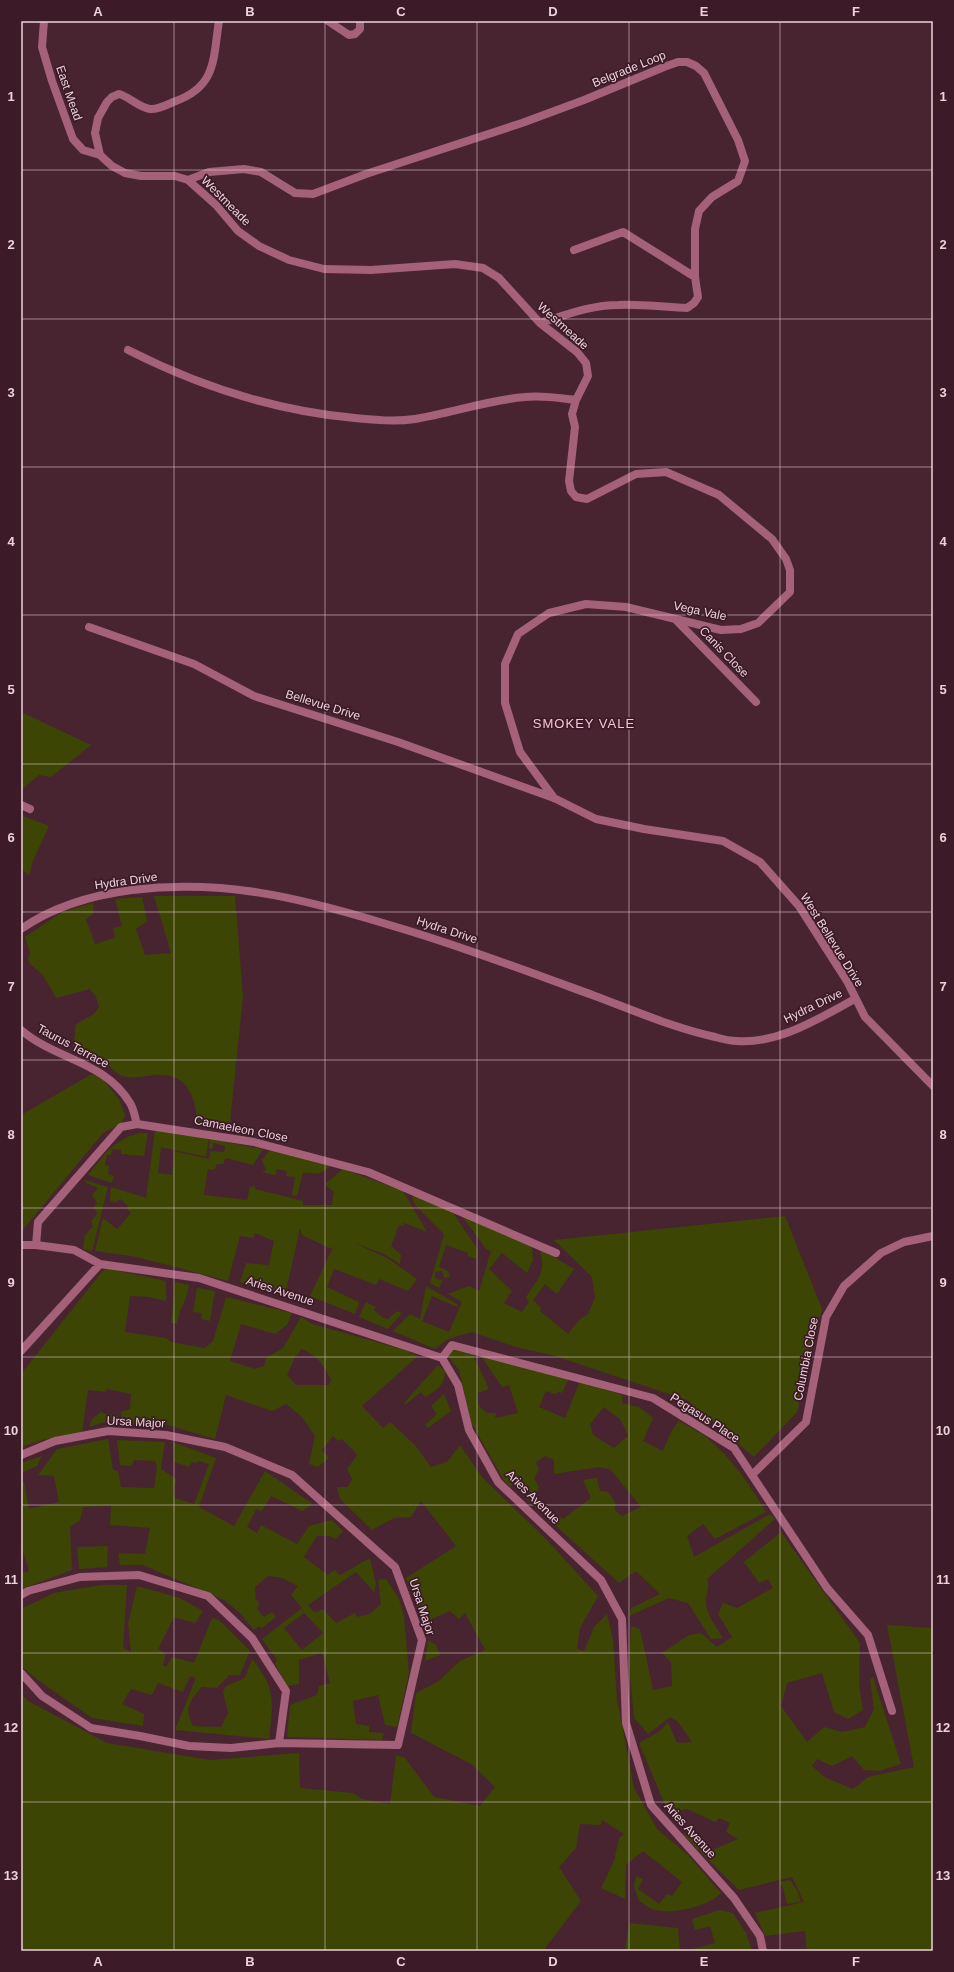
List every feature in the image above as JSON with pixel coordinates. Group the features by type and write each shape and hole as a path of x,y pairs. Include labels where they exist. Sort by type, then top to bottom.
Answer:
{"street":[{"name":"East Mead","path":"44,21 42,47 73,139 83,150 100,155"},
{"path":"100,155 95,133 98,118 107,102 112,97 119,94 141,107 151,109 178,101 196,91 209,76 212,67 219,21"},
{"path":"328,21 349,35 355,34 360,29 360,21"},
{"name":"Belgrade Loop","path":"188,180 209,172 244,169 261,172 295,193 314,194 366,174 522,123 584,100 664,66 678,62 687,62 696,66 704,73 738,140 745,161 738,180 712,197 699,212 695,229 695,277 698,297 694,303 686,308 618,305 579,310 540,323"},
{"name":"Westmeade","path":"100,155 112,166 124,173 140,176 176,176 188,180 216,205 238,231 259,246 289,260 324,269 371,270 455,264 483,268 499,278 540,323 577,352 586,363 588,376 576,400"},
{"path":"574,250 623,232 695,277"},
{"path":"128,350 166,369 225,392 294,410 338,417 389,421 415,419 525,397 551,397 576,400"},
{"name":"Vega Vale","path":"554,798 520,752 505,702 505,664 518,634 549,613 586,604 626,607 721,630 741,629 758,623 790,592 790,570 786,559 772,539 719,495 666,472 636,474 587,499 576,497 571,491 568,481 575,427 572,414 576,400"},
{"name":"Canis Close","path":"675,619 756,702"},
{"name":"Bellevue Drive","path":"89,627 194,664 254,696 398,742 554,798"},
{"name":"West Bellevue Drive","path":"554,798 596,819 644,829 723,841 760,862 799,906 847,981 865,1017 933,1086"},
{"path":"21,805 30,809"},
{"name":"Hydra Drive","path":"21,929 65,905 104,894 153,888 197,886 254,890 326,906 455,944 693,1032 737,1042 768,1039 808,1024 855,999"},
{"name":"Taurus Terrace","path":"21,1030 46,1047 97,1070 116,1084 131,1105 137,1124"},
{"name":"Camaeleon Close","path":"36,1245 38,1222 121,1127 137,1124 254,1142 368,1172 556,1253"},
{"name":"Columbia Close","path":"752,1475 806,1422 826,1317 844,1286 881,1253 904,1242 933,1236"},
{"path":"21,1245 36,1245 74,1250 100,1264 21,1351"},
{"name":"Aries Avenue","path":"100,1264 199,1278 442,1358 458,1385 469,1430 498,1482 601,1580 622,1619 626,1723 651,1805 734,1898 760,1936 763,1951"},
{"name":"Pegasus Place","path":"442,1358 452,1345 653,1398 734,1448 827,1588 868,1635 892,1711"},
{"name":"Ursa Major","path":"21,1455 55,1441 108,1431 166,1435 225,1447 292,1475 395,1567 422,1640 398,1745 280,1743 231,1748 189,1746 91,1728 42,1696 21,1673"},
{"path":"21,1595 80,1577 139,1575 208,1596 252,1638 286,1691 280,1743"}],"green space":[{"path":"21,712 91,745 51,777 39,775 21,790"},
{"path":"21,815 49,826 33,861 29,876 21,868"},
{"path":"154,896 235,896 243,996 230,1123 198,1122 191,1094 181,1081 174,1077 165,1075 132,1077 122,1076 99,1056 73,1047 76,1024 94,1014 99,1007 96,997 90,989 56,998 43,975 30,964 28,959 30,953 25,937 62,912 93,903 94,913 86,919 95,944 115,938 113,928 122,926 115,899 142,897 147,921 136,929 145,955 171,953"},
{"path":"98,1074 119,1099 125,1115 122,1123 103,1133 21,1232 21,1115 90,1075"},
{"path":"155,1130 209,1138 206,1157 161,1147 158,1173 172,1175 174,1151 209,1159 210,1151 224,1152 225,1146 214,1143 212,1149 209,1148 210,1139 263,1149 253,1165 226,1158 223,1164 217,1164 214,1170 208,1169 204,1195 247,1200 250,1187 255,1186 255,1189 303,1201 303,1205 332,1205 334,1192 325,1184 343,1169 403,1191 427,1232 404,1223 403,1226 399,1225 391,1246 401,1255 400,1264 384,1254 354,1243 387,1258 417,1279 408,1291 379,1279 376,1285 334,1269 327,1287 359,1302 355,1314 310,1296 334,1245 331,1249 302,1235 300,1228 285,1296 240,1282 246,1263 269,1265 274,1241 255,1233 253,1238 240,1236 228,1281 137,1257 95,1251 103,1218 117,1229 131,1213 127,1209 128,1206 121,1199 116,1202 110,1201 111,1187 146,1198"},
{"path":"139,1133 148,1133 144,1156 121,1154 121,1150 112,1149 111,1155 107,1155 105,1165 109,1166 108,1174 114,1176 112,1183 88,1175 104,1155 116,1144"},
{"path":"270,1150 330,1166 321,1173 303,1173 297,1196 292,1195 295,1177 286,1176 287,1171 277,1169 275,1175 262,1172 266,1170 262,1160"},
{"path":"85,1180 108,1187 92,1251 83,1249 85,1235 93,1226 91,1221 97,1214 94,1207 97,1203 92,1195 98,1188 86,1183"},
{"path":"414,1194 451,1210 478,1250 476,1259 468,1256 468,1253 446,1245 439,1267 448,1271 450,1277 444,1278 442,1271 435,1272 435,1278 439,1280 443,1279 439,1288 430,1283 444,1234 416,1206 412,1199"},
{"path":"462,1216 532,1246 533,1260 527,1273 502,1253 489,1269 512,1291 504,1303 522,1312 529,1302 526,1297 538,1279 542,1269 539,1248 574,1269 557,1294 545,1284 533,1300 541,1308 540,1311 568,1334 579,1320 588,1314 595,1297 592,1277 554,1240 785,1216 822,1309 797,1412 754,1457 687,1400 552,1355 516,1347 472,1332 448,1339 435,1349 393,1331 410,1314 420,1319 426,1286 457,1304 457,1307 432,1296 422,1321 449,1332 462,1302 448,1294 469,1286 479,1291 491,1251 486,1249"},
{"path":"105,1268 166,1281 166,1301 149,1297 130,1296 125,1332 166,1338 171,1342 205,1348 213,1341 226,1297 292,1313 287,1325 275,1334 241,1324 230,1361 255,1369 264,1366 266,1358 283,1348 301,1317 312,1324 402,1349 418,1356 362,1406 383,1428 390,1422 415,1445 431,1467 447,1462 460,1445 482,1477 547,1540 598,1596 580,1628 577,1649 584,1651 594,1627 607,1614 613,1640 617,1699 634,1788 657,1829 688,1855 721,1893 715,1898 698,1906 669,1911 652,1909 639,1901 634,1886 636,1876 643,1879 638,1889 659,1904 667,1894 672,1896 682,1882 643,1851 626,1865 625,1899 601,1888 614,1861 619,1838 624,1834 602,1820 601,1825 580,1824 576,1848 559,1867 581,1901 543,1951 21,1951 21,1693 28,1701 107,1743 210,1760 299,1753 300,1788 353,1793 362,1799 390,1804 396,1755 405,1758 434,1797 480,1806 495,1787 471,1764 411,1733 416,1693 439,1681 460,1661 485,1650 465,1613 459,1619 450,1611 431,1619 422,1620 406,1578 456,1546 421,1501 411,1517 394,1518 372,1530 340,1499 337,1487 348,1487 352,1479 347,1469 357,1455 342,1439 339,1441 333,1436 322,1450 329,1458 318,1467 309,1464 315,1436 302,1417 286,1404 272,1411 226,1395 215,1439 168,1425 122,1423 121,1412 130,1409 131,1394 107,1389 105,1392 88,1390 82,1433 46,1439 21,1447 21,1374","holes":["302,1349 312,1354 326,1370 331,1380 329,1385 296,1385 287,1375 295,1357"]},
{"path":"175,1282 189,1285 187,1296 179,1313 177,1324 171,1323"},
{"path":"197,1288 215,1291 210,1321 201,1319 202,1313 193,1312"},
{"path":"366,1302 376,1307 374,1310 383,1318 388,1319 397,1311 402,1313 388,1329 359,1317"},
{"path":"454,1349 472,1353 489,1389 477,1393 479,1406 487,1413 496,1413 495,1418 518,1413 509,1385 502,1387 481,1356 569,1378 562,1393 558,1392 555,1394 546,1391 539,1407 565,1418 580,1381 623,1395 622,1403 639,1407 653,1418 643,1441 663,1451 672,1430 679,1421 706,1437 724,1454 746,1482 766,1512 715,1539 703,1524 687,1536 694,1557 770,1514 775,1519 707,1579 708,1587 706,1606 712,1620 723,1638 711,1639 688,1603 669,1598 629,1616 631,1608 660,1594 636,1571 619,1583 524,1497 563,1519 591,1498 583,1480 597,1478 600,1491 608,1492 615,1502 615,1510 622,1516 641,1507 610,1469 599,1467 554,1474 554,1460 545,1456 536,1462 539,1470 534,1478 539,1487 536,1495 514,1482 510,1487 503,1479 471,1422 459,1370 447,1355","holes":["604,1407 621,1420 628,1436 614,1448 593,1435 590,1424"]},
{"path":"438,1365 445,1371 444,1380 440,1387 425,1397 421,1392 406,1404 404,1403"},
{"path":"444,1394 451,1411 428,1428 425,1425 437,1414 431,1406"},
{"path":"102,1411 102,1413 118,1416 119,1422 105,1422 89,1427 92,1419"},
{"path":"108,1439 113,1470 118,1471 121,1487 154,1488 157,1466 155,1461 134,1460 131,1466 120,1465 117,1440 165,1442 161,1469 176,1479 174,1489 175,1498 194,1504 209,1464 199,1461 197,1463 192,1462 189,1467 174,1462 173,1442 216,1458 199,1507 234,1526 265,1471 313,1504 302,1511 271,1496 262,1511 256,1509 247,1527 257,1533 261,1525 297,1544 309,1526 332,1520 343,1531 336,1539 329,1536 317,1536 304,1557 328,1575 334,1570 340,1575 370,1558 376,1584 374,1592 356,1572 308,1605 315,1613 323,1609 336,1623 355,1613 356,1617 370,1614 381,1604 378,1580 386,1579 399,1599 404,1616 409,1673 397,1727 385,1725 378,1695 353,1701 356,1724 369,1726 369,1732 384,1733 382,1740 287,1737 290,1705 317,1695 319,1686 330,1683 322,1653 299,1660 299,1684 287,1686 275,1664 277,1660 262,1639 302,1608 291,1595 298,1586 282,1578 268,1576 255,1587 256,1601 258,1600 259,1605 257,1609 264,1617 272,1612 276,1617 262,1628 259,1626 254,1630 240,1613 224,1600 143,1565 120,1565 118,1553 145,1554 150,1528 110,1525 111,1506 83,1507 80,1520 70,1527 72,1570 21,1589 21,1573 29,1571 21,1545 21,1482 24,1482 29,1509 59,1502 54,1476 38,1475 57,1449","holes":["304,1613 323,1633 302,1650 284,1628"]},
{"path":"42,1456 37,1466 21,1473 21,1463"},
{"path":"781,1532 860,1643 859,1686 863,1710 848,1719 834,1712 822,1673 787,1683 781,1706 807,1742 824,1727 842,1732 865,1727 874,1709 870,1679 873,1677 901,1764 879,1771 864,1770 852,1756 832,1766 817,1759 812,1766 826,1778 853,1789 868,1777 914,1767 887,1625 933,1628 933,1951 807,1951 805,1931 765,1936 755,1913 804,1902 792,1877 739,1890 681,1833 700,1842 710,1851 738,1839 726,1832 730,1823 719,1818 715,1822 687,1809 669,1814 639,1743 660,1731 668,1722 677,1743 692,1742 678,1722 670,1717 648,1734 634,1718 629,1663 631,1626 640,1629 653,1690 672,1686 671,1662 662,1653 689,1635 701,1633 717,1647 732,1637 718,1614 723,1603 737,1608 773,1588 768,1579 759,1583 744,1562"},
{"path":"108,1546 107,1567 79,1569 77,1547"},
{"path":"101,1585 127,1585 123,1648 131,1652 128,1624 137,1586 180,1598 203,1611 195,1623 174,1617 158,1649 166,1654 163,1665 166,1667 172,1657 194,1663 212,1618 219,1620 250,1651 240,1675 229,1675 217,1688 202,1687 189,1705 188,1709 190,1720 193,1726 221,1727 228,1713 223,1692 226,1686 245,1678 252,1659 266,1679 271,1697 272,1715 269,1739 175,1730 196,1678 190,1676 183,1692 158,1683 152,1695 131,1689 122,1704 144,1714 143,1726 92,1718 38,1680 21,1666 21,1609 54,1593"},
{"path":"428,1640 436,1645 440,1655 425,1661"},
{"path":"790,1880 797,1890 801,1902 787,1904 783,1888 779,1882"},
{"path":"719,1910 733,1913 746,1933 752,1951 693,1951 693,1949 715,1943 710,1926 695,1930 692,1919"},
{"path":"629,1923 678,1928 680,1951 625,1951"}],"district":[{"name":"SMOKEY VALE","path":"584,723"}]}
